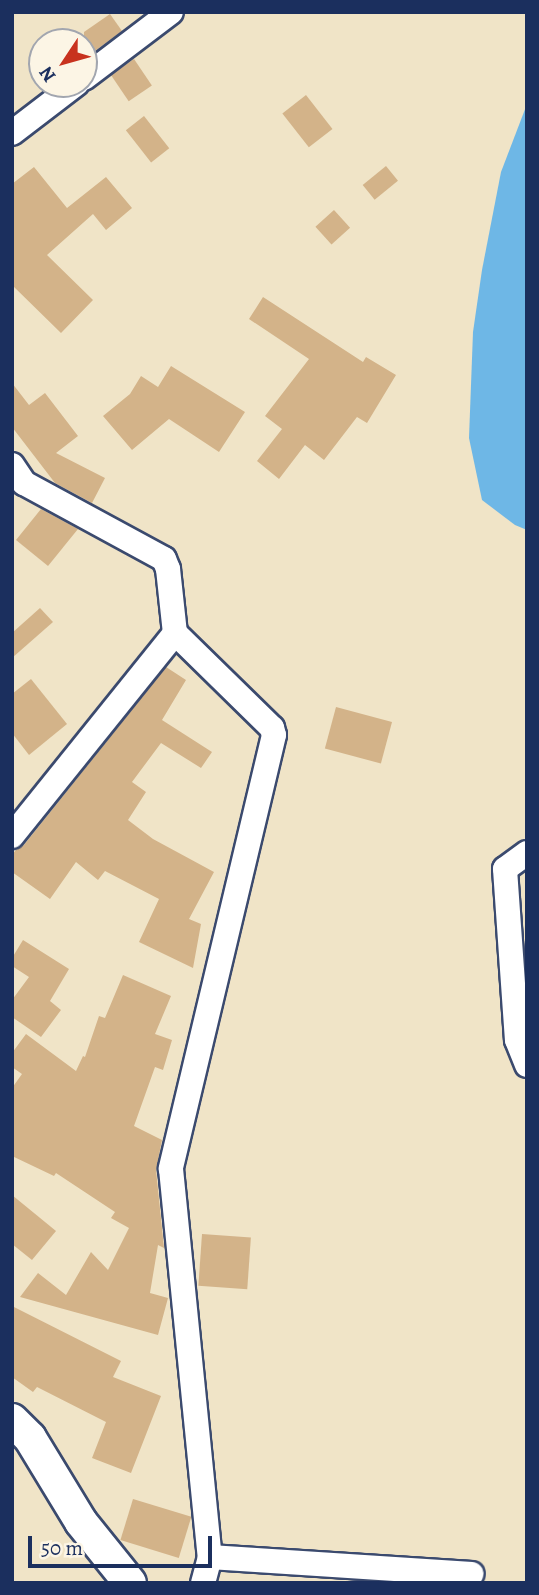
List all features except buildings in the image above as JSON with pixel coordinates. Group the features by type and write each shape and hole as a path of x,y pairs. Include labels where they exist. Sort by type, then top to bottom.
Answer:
{"street":[{"path":"98,67 171,12"},
{"path":"12,133 58,98"},
{"path":"12,465 24,483 164,559 169,569 175,633 272,728 274,735 171,1169 210,1557 203,1583"},
{"path":"12,836 175,633"},
{"path":"527,853 505,869 517,1040 527,1065"},
{"path":"12,1420 30,1438 81,1522 130,1583"},
{"path":"210,1557 471,1574"}],"water":[{"path":"527,104 527,530 515,525 482,500 469,438 473,332 482,270 501,172"}]}
